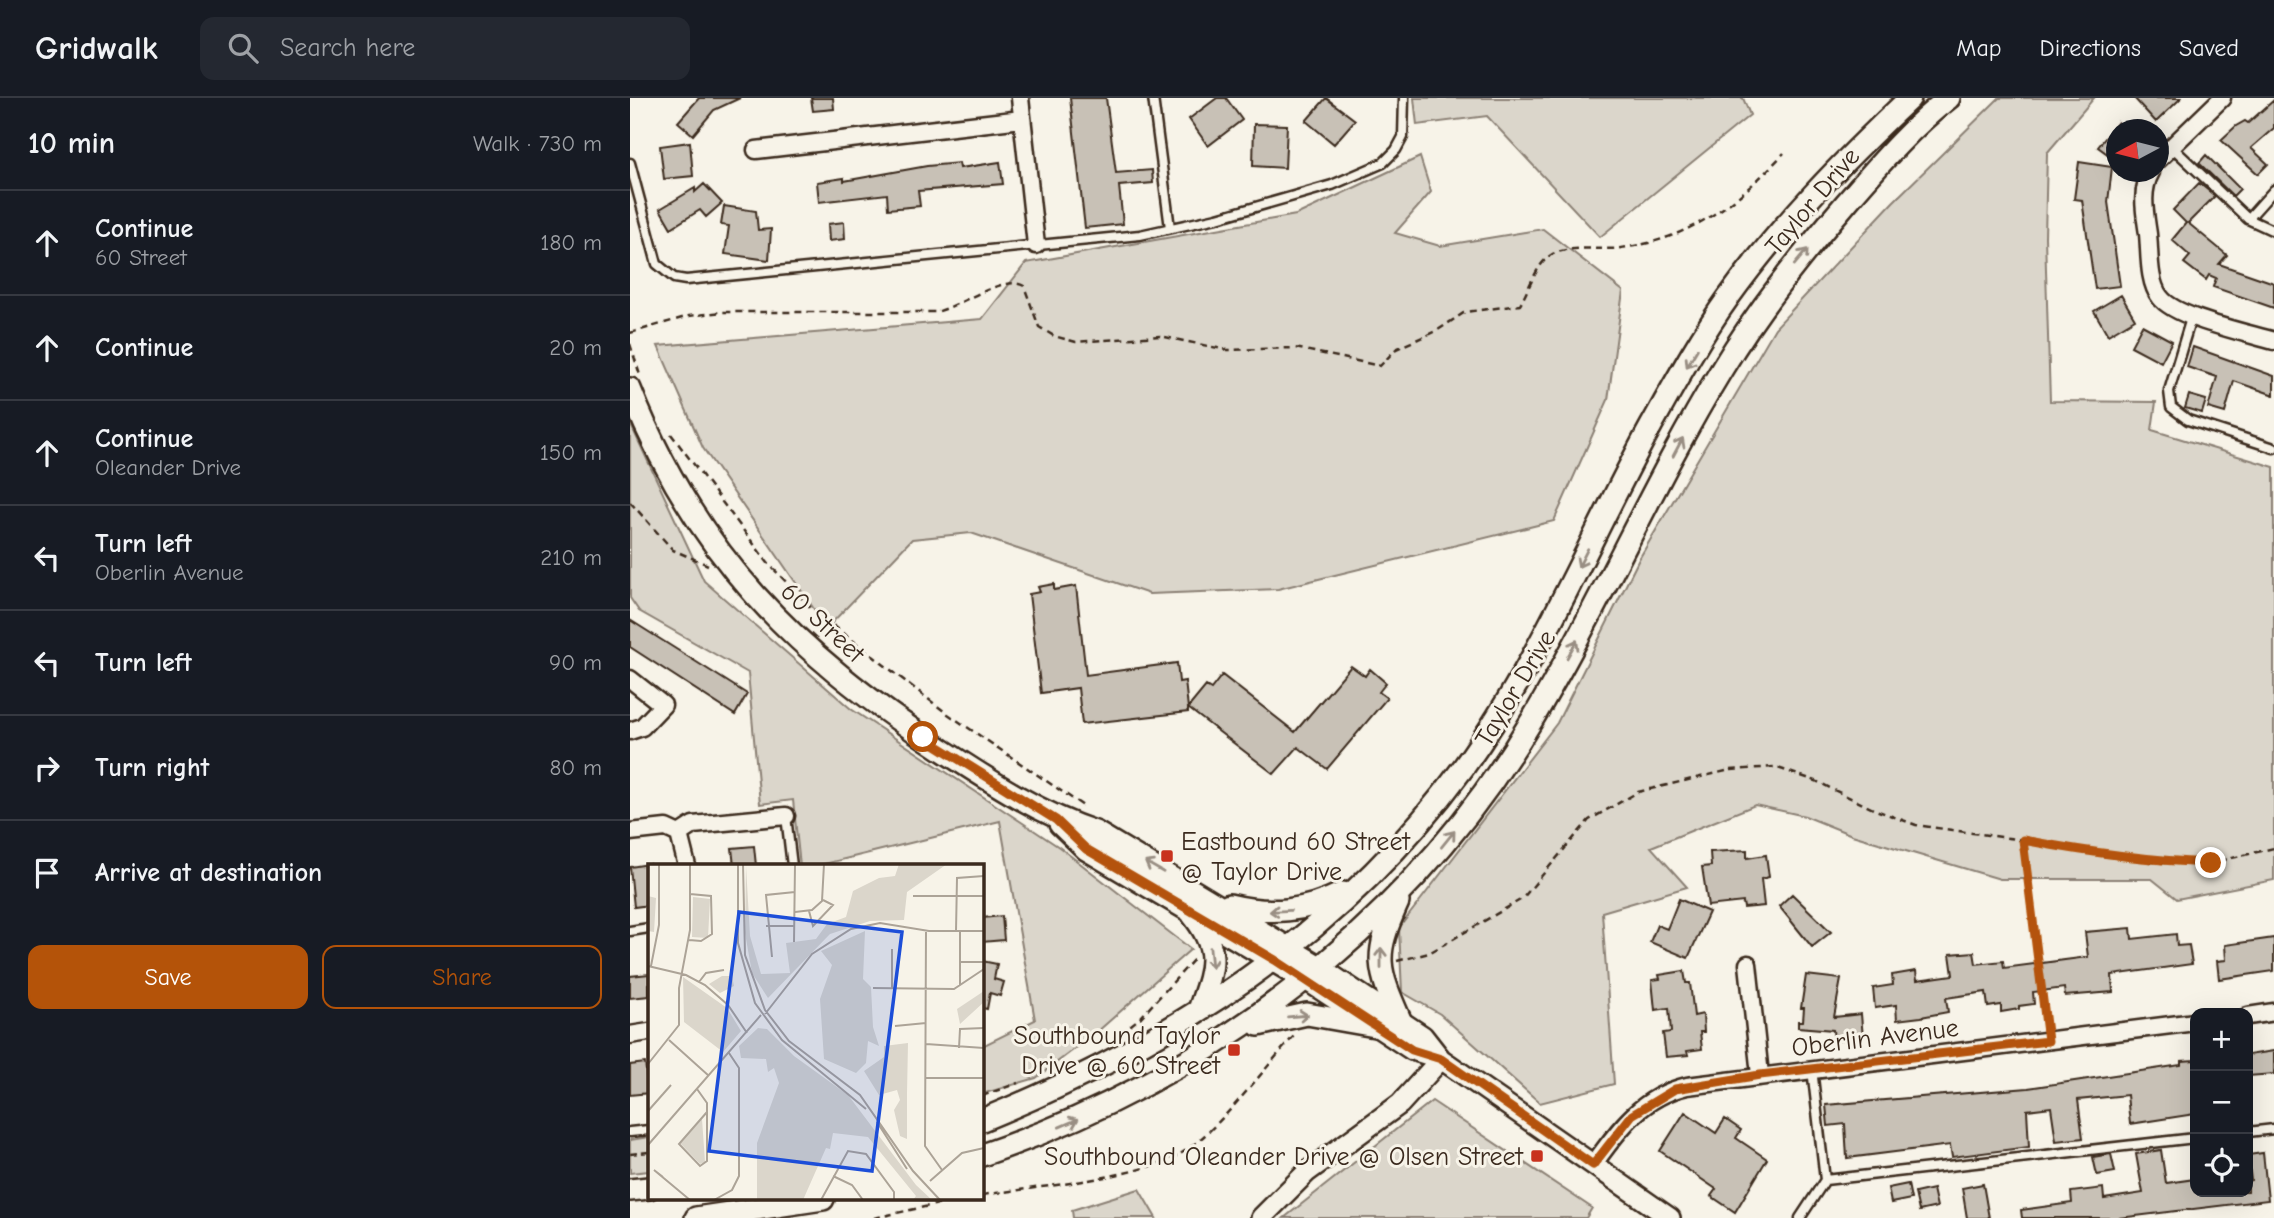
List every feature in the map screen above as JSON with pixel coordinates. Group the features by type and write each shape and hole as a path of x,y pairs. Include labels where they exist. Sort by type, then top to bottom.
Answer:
{"main road":[{"name":"Taylor Drive","path":"984,1119 1091,1073 1199,1010 1282,954 1367,881 1421,822 1496,718 1524,670 1652,424 1727,300 1769,245 1863,141 1910,98"},
{"name":"Taylor Drive","path":"984,1154 1094,1112 1233,1034 1314,974 1403,891 1463,820 1531,721 1716,379 1779,283 1884,160 1924,117 1949,98"},
{"name":"60 Street","path":"637,386 654,444 696,519 739,577 792,635 884,711 1056,820 1086,849 1188,909 1282,954"},
{"name":"60 Street","path":"1056,820 1095,832 1213,901 1282,954"},
{"path":"1213,901 1262,911 1296,910 1319,905 1367,881"},
{"path":"1401,1022 1384,984 1380,962 1381,942 1403,891"},
{"path":"1188,909 1202,927 1212,953 1212,977 1199,1010"},
{"path":"1282,954 1314,974"},
{"path":"1233,1034 1294,1015 1321,1016 1375,1026"},
{"path":"630,1190 648,1188"},
{"path":"696,1218 816,1200"}],"street":[{"path":"1020,98 1037,245"},
{"path":"2171,146 2222,98"},
{"path":"756,150 1022,119"},
{"path":"2146,182 2144,203 2153,279 2160,297 2170,306 2192,315 2274,341"},
{"path":"630,679 663,705 642,727 630,731"},
{"path":"680,834 694,825 786,816"},
{"path":"630,832 666,828 680,834"},
{"path":"680,834 687,864"},
{"path":"1748,964 1760,1075"},
{"path":"1314,974 1423,1036 1441,1059 1670,1218"},
{"path":"1314,974 1375,1026 1412,1050 1441,1059"},
{"path":"2253,1015 2274,1012"},
{"name":"Oberlin Avenue","path":"1593,1165 1632,1115 1661,1095 1687,1086 2190,1023"},
{"path":"630,1035 648,1032"},
{"path":"1261,1218 1307,1172 1400,1104 1441,1059"}],"lane":[{"path":"1153,98 1170,228"},
{"path":"630,163 657,264 674,278 686,280 1140,235 1170,228 1332,185 1383,163 1396,150 1403,137 1404,98"},
{"path":"2171,146 2248,219 2274,231"},
{"path":"2248,219 2274,190"},
{"path":"2192,315 2169,391 2171,407 2188,419 2274,447"},
{"path":"786,816 792,864"},
{"path":"630,931 648,928"},
{"path":"1800,1218 1825,1180 1812,1069"},
{"path":"2253,1131 2274,1129"},
{"path":"630,1132 648,1130"},
{"path":"1825,1180 2190,1139"}],"path":[{"path":"630,333 690,316 722,312 936,312 963,303 995,286 1015,282 1024,286 1039,327 1066,340 1083,342 1160,335 1227,350 1295,348 1380,366 1396,349 1438,330 1465,312 1510,309 1520,305 1552,255 1564,251 1636,246 1692,227 1745,193 1784,153"},
{"path":"630,344 637,386"},
{"path":"668,428 687,459 768,563 811,608 945,712 1088,810"},
{"path":"630,502 673,550 700,564 711,565"},
{"path":"1395,961 1429,953 1522,899 1589,820 1638,792 1730,770 1775,767 1816,781 1873,809 1916,825 2023,840 2096,854 2158,862 2211,863 2274,848"},
{"path":"2023,840 2048,1041"},
{"path":"1121,1034 1141,1017 1197,956"},
{"path":"984,1195 1139,1169 1175,1157 1201,1139 1298,1031"},
{"path":"984,1095 1027,1080"},
{"path":"630,1154 648,1152"},
{"path":"874,1218 956,1200"}],"shaded area":[{"path":"1414,98 1743,98 1750,115 1600,237 1487,116 1417,125"},
{"path":"1999,98 2094,98 2047,153 2045,237 2050,401 2156,402 2152,430 2274,467 2274,880 2177,899 2152,879 2000,879 1852,835 1805,816 1755,805 1651,847 1687,887 1602,912 1614,1084 1540,1103 1440,1014 1402,992 1399,928 1557,723 1639,559 1775,328 1893,202"},
{"path":"1420,157 1431,192 1395,233 1440,246 1543,229 1623,291 1608,400 1554,521 1278,589 1149,594 971,533 912,539 827,628 703,448 658,346 982,319 1026,263 1296,215"},
{"path":"630,423 704,581 851,709 1059,847 1191,949 1097,1032 1036,1078 984,1093 984,1045 1035,1020 1000,821 824,864 800,864 793,800 760,804 748,673 639,611 630,598"},
{"path":"1432,1101 1592,1208 1586,1218 1284,1218"},
{"path":"648,1137 648,1171 630,1173 630,1140"},
{"path":"1139,1189 1156,1218 1073,1218 1072,1210"}],"building":[{"path":"699,98 740,98 714,110 693,135 678,122"},
{"path":"811,98 833,98 834,109 813,111"},
{"path":"1070,98 1106,98 1116,173 1152,170 1153,183 1119,186 1123,224 1085,228"},
{"path":"1217,98 1226,98 1242,120 1208,146 1189,119"},
{"path":"1326,98 1355,120 1334,144 1306,121"},
{"path":"2134,98 2181,98 2159,119 2153,119"},
{"path":"2274,100 2274,128 2251,148 2268,164 2258,174 2221,140 2236,126 2245,121 2248,123"},
{"path":"1254,124 1287,125 1285,168 1253,166"},
{"path":"2106,137 2106,153 2098,147"},
{"path":"690,142 693,176 664,179 660,146"},
{"path":"2206,155 2240,189 2233,196 2199,163"},
{"path":"1000,162 1003,184 918,191 920,206 888,209 887,194 819,202 817,182 844,178 844,181 927,166 959,163 960,168"},
{"path":"2079,162 2106,166 2106,182 2110,182 2108,202 2120,286 2095,289 2082,200 2074,199"},
{"path":"2199,183 2215,196 2188,223 2227,255 2219,264 2274,283 2274,308 2213,287 2216,278 2209,275 2206,280 2184,263 2190,256 2172,240 2186,223 2173,210"},
{"path":"704,184 722,203 706,217 700,210 671,228 660,209 695,188 695,192"},
{"path":"724,206 756,211 758,230 771,229 769,260 725,254 729,226 721,225"},
{"path":"844,222 845,239 829,241 828,224"},
{"path":"2121,295 2135,319 2108,335 2094,311"},
{"path":"2142,325 2172,341 2161,362 2131,346"},
{"path":"2193,347 2274,376 2274,395 2234,381 2225,413 2208,408 2217,377 2187,367"},
{"path":"2189,395 2206,400 2202,413 2185,408"},
{"path":"1054,584 1054,590 1076,586 1086,675 1177,663 1179,682 1185,681 1188,712 1082,724 1078,688 1041,693 1029,594 1040,592 1038,587"},
{"path":"630,620 747,694 735,715 630,647"},
{"path":"1351,666 1365,676 1370,669 1386,683 1379,692 1387,698 1327,769 1298,747 1274,774 1188,708 1206,686 1211,689 1222,675 1295,732"},
{"path":"754,846 756,864 734,864 732,848"},
{"path":"1747,850 1747,858 1766,855 1769,877 1761,879 1764,906 1744,908 1743,902 1708,906 1702,867 1711,866 1710,852"},
{"path":"648,864 648,905 634,907 630,867"},
{"path":"1792,894 1831,932 1812,947 1779,906"},
{"path":"1679,899 1709,912 1688,958 1650,942 1657,925 1667,929"},
{"path":"1002,916 1004,940 984,942 984,918"},
{"path":"2131,928 2132,939 2176,934 2177,946 2189,945 2192,964 2112,975 2113,992 2065,996 2064,988 2033,992 2034,1004 2001,1012 2001,1005 1988,1007 1986,992 1946,998 1948,1012 1921,1017 1897,1020 1896,1005 1875,1008 1873,988 1893,985 1892,975 1916,971 1917,980 1953,975 1950,954 1974,952 1976,964 2003,961 2004,968 2088,957 2085,932"},
{"path":"2274,938 2274,971 2219,979 2217,961 2226,960 2225,945"},
{"path":"984,961 997,964 994,979 1004,982 1000,996 990,993 987,1009 984,1008"},
{"path":"1684,971 1686,983 1690,983 1694,1016 1703,1014 1704,1032 1700,1032 1702,1049 1687,1051 1688,1055 1666,1057 1663,1033 1671,1032 1669,1008 1655,1010 1652,980 1660,979 1659,975"},
{"path":"648,974 648,996 630,998 630,976"},
{"path":"1806,975 1841,979 1834,1017 1861,1014 1863,1038 1834,1041 1833,1030 1798,1027 1798,1021 1803,1021 1804,1008 1801,1008"},
{"path":"2274,1051 2274,1074 2253,1076 2253,1054"},
{"path":"2190,1060 2190,1115 2130,1124 2127,1095 2078,1100 2083,1138 2056,1141 2051,1107 2027,1110 2029,1147 1952,1157 1950,1145 1847,1158 1845,1124 1828,1126 1826,1105 2028,1088 2181,1065 2181,1061"},
{"path":"645,1063 648,1093 630,1095 630,1065"},
{"path":"1685,1112 1716,1133 1725,1119 1741,1130 1736,1138 1767,1159 1735,1212 1711,1196 1716,1189 1660,1151"},
{"path":"2161,1150 2166,1183 2190,1180 2190,1197 2253,1197 2253,1154 2263,1153 2268,1200 2119,1218 2022,1218 2021,1210 2072,1203 2071,1192 2103,1188 2104,1199 2143,1193 2136,1154"},
{"path":"2111,1154 2115,1172 2097,1175 2093,1157"},
{"path":"1908,1184 1911,1199 1891,1203 1888,1188"},
{"path":"1983,1184 1989,1218 1967,1218 1962,1188"},
{"path":"1933,1189 1937,1207 1919,1211 1915,1193"}],"place":[{"name":"Eastbound 60 Street @ Taylor Drive","path":"1167,856"},
{"name":"Southbound Taylor Drive @ 60 Street","path":"1234,1050"},
{"name":"Southbound Oleander Drive @ Olsen Street","path":"1537,1156"}],"route":[{"path":"923,737 1056,820 1086,849 1275,960 1412,1050 1441,1059 1593,1165 1619,1128 1632,1115 1642,1106 1675,1089 1760,1075 2048,1041 2023,840 2158,862 2211,863"}]}
